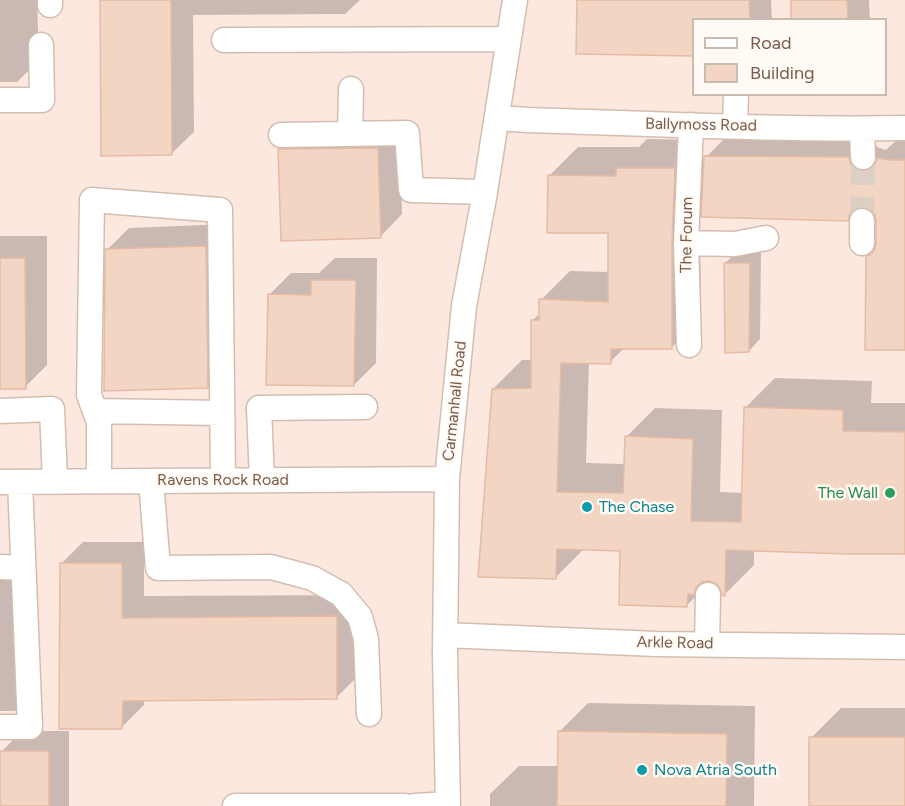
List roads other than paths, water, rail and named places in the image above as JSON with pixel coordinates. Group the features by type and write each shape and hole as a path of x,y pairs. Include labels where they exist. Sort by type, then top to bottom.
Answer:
{"street":[{"name":"Carmanhall Road","path":"448,805 445,635 447,479 464,306 485,192 515,0"},
{"path":"224,40 509,39"},
{"path":"0,100 42,100 41,45"},
{"path":"350,134 351,89"},
{"path":"735,126 736,96"},
{"name":"Ballymoss Road","path":"497,118 691,125 905,128"},
{"name":"The Forum","path":"688,345 686,243 691,125"},
{"path":"862,129 863,157"},
{"path":"281,135 407,133 411,190 485,192"},
{"path":"99,481 99,422 89,395 92,200 220,210 222,480"},
{"path":"686,243 735,244 766,238"},
{"path":"262,480 259,408 365,407"},
{"path":"0,411 51,409 55,481"},
{"path":"95,411 222,413"},
{"name":"Ravens Rock Road","path":"10,482 447,479"},
{"path":"151,481 158,568 271,567 312,578 341,594 360,617 366,639 369,714"},
{"path":"0,727 30,727 12,568 10,482"},
{"path":"707,644 708,595"},
{"name":"Arkle Road","path":"445,635 656,644 905,647"},
{"path":"415,806 448,805"},
{"path":"235,806 405,806"}],"tunnel":[{"path":"862,221 863,157"}],"place":[{"name":"The Wall","path":"890,493"},
{"name":"The Chase","path":"587,507"},
{"name":"Nova Atria South","path":"642,770"}]}
